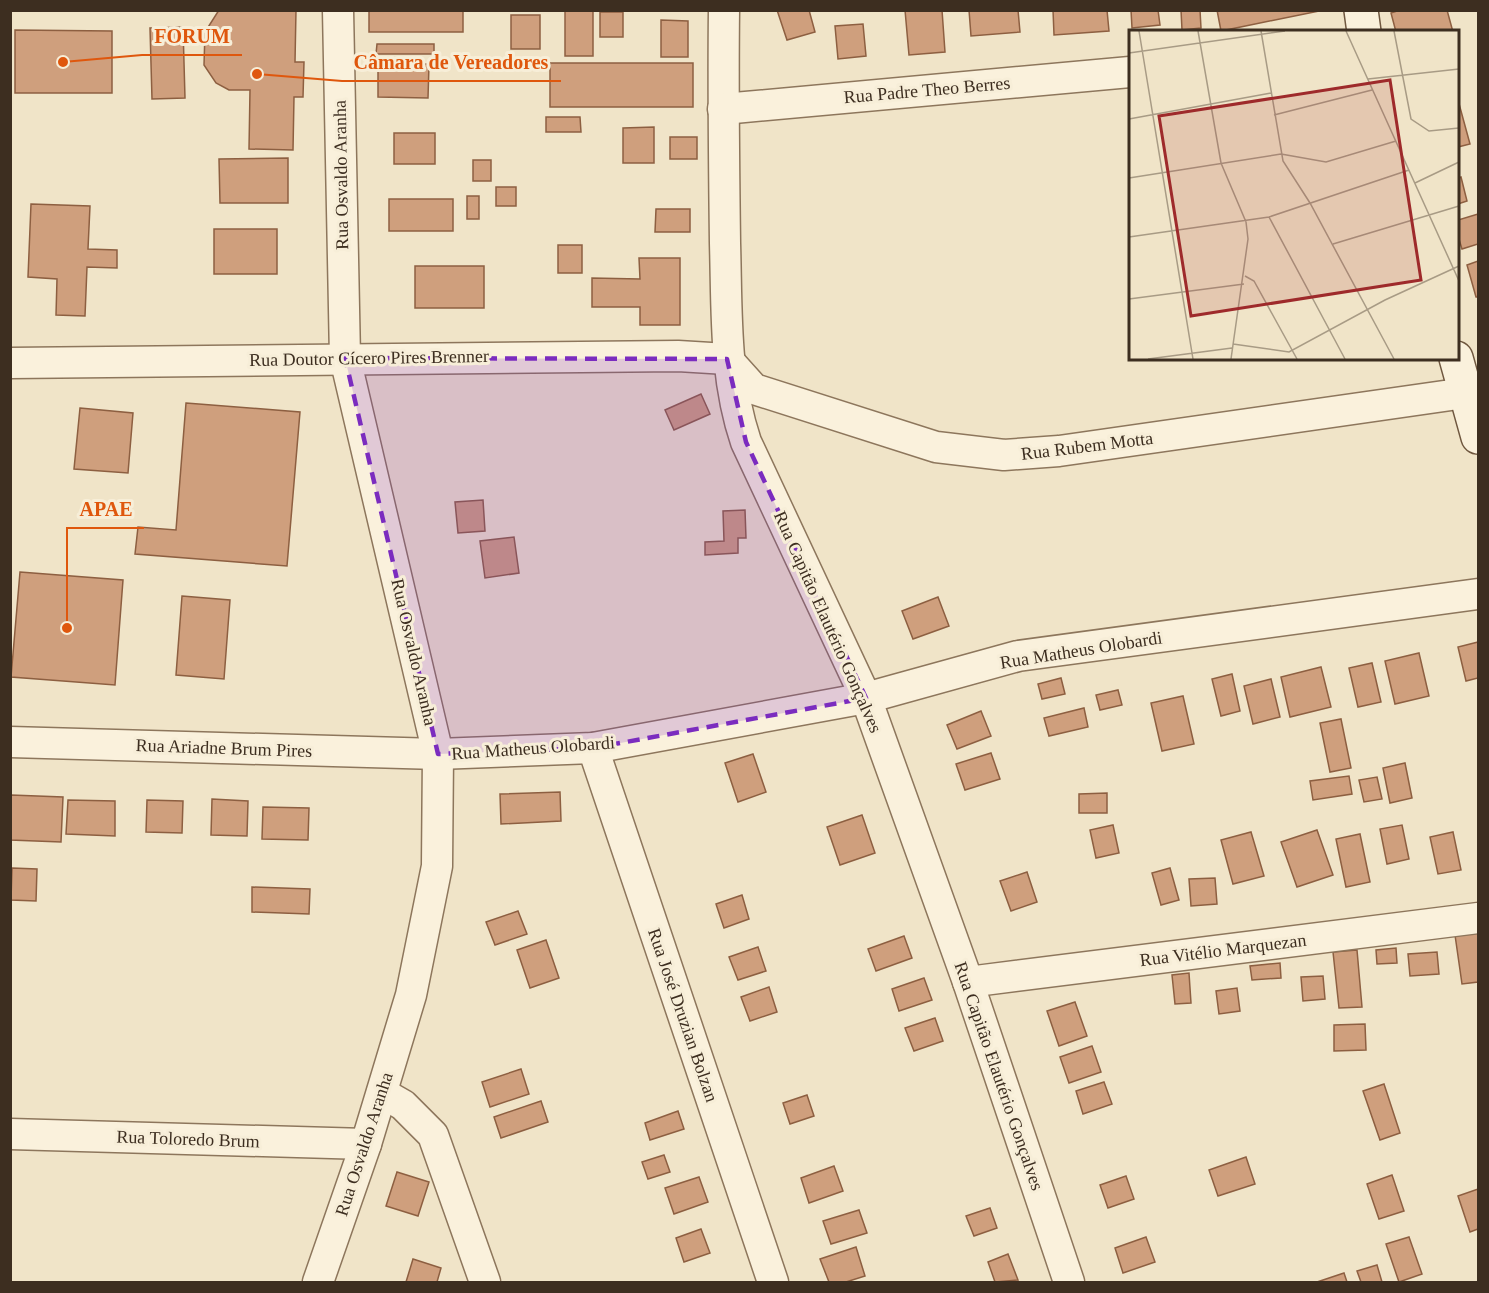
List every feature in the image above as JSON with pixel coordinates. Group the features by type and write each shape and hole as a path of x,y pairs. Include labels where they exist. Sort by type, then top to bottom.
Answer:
{"street":[{"name":"Rua Osvaldo Aranha","path":"318,1282 366,1144 411,995 437,866 438,754 345,358 338,10"},
{"name":"Rua Capitão Elautério Gonçalves","path":"724,10 723,109 728,359 734,407 746,442 866,698 968,982 1069,1282"},
{"path":"1361,10 1364,30"},
{"name":"Rua Padre Theo Berres","path":"723,109 1129,72"},
{"name":"Rua Doutor Cícero Pires Brenner","path":"10,363 678,356 728,359"},
{"name":"Rua Rubem Motta","path":"728,359 754,389 936,447 1004,455 1059,452 1465,393"},
{"path":"1456,360 1479,437"},
{"name":"Rua Matheus Olobardi","path":"438,754 593,748 866,698 1018,656 1479,594"},
{"name":"Rua Ariadne Brum Pires","path":"10,742 438,754"},
{"name":"Rua José Druzian Bolzan","path":"593,748 773,1282"},
{"name":"Rua Vitélio Marquezan","path":"968,982 1479,918"},
{"path":"382,1093 403,1105 433,1135 485,1282"},
{"name":"Rua Toloredo Brum","path":"10,1134 366,1144"}],"highlighted area":[{"path":"345,358 727,359 746,442 866,698 593,748 438,754"}],"building":[{"path":"219,10 296,10 295,62 304,62 303,97 294,97 293,150 249,149 250,90 229,90 216,83 204,65 205,32"},
{"path":"369,10 463,10 463,32 369,32"},
{"path":"565,10 593,10 593,56 565,56"},
{"path":"777,10 809,10 815,32 787,40"},
{"path":"905,10 942,10 945,52 909,55"},
{"path":"969,10 1018,10 1020,32 971,36"},
{"path":"1053,10 1107,10 1109,31 1054,35"},
{"path":"1131,10 1158,10 1160,25 1132,28"},
{"path":"1181,10 1200,10 1201,28 1182,30"},
{"path":"1217,10 1324,10 1226,30 1221,30"},
{"path":"1400,10 1447,10 1452,30 1395,30 1391,13"},
{"path":"600,12 623,12 623,37 600,37"},
{"path":"511,15 540,15 540,49 511,49"},
{"path":"661,20 688,21 688,57 661,57"},
{"path":"863,24 866,56 838,59 835,26"},
{"path":"183,27 185,98 152,99 150,28"},
{"path":"15,30 112,31 112,93 15,93"},
{"path":"377,44 434,44 434,54 376,54"},
{"path":"550,63 693,63 693,107 550,107"},
{"path":"378,64 429,64 428,98 378,97"},
{"path":"1459,104 1470,144 1459,147"},
{"path":"546,117 580,117 581,132 546,132"},
{"path":"654,127 654,163 623,163 623,128"},
{"path":"394,133 435,133 435,164 394,164"},
{"path":"670,137 697,137 697,159 670,159"},
{"path":"288,158 288,203 220,203 219,159"},
{"path":"473,160 491,160 491,181 473,181"},
{"path":"1461,177 1467,201 1459,204 1459,178"},
{"path":"496,187 516,187 516,206 496,206"},
{"path":"467,196 479,196 479,219 467,219"},
{"path":"389,199 453,199 453,231 389,231"},
{"path":"31,204 90,206 88,249 117,250 117,268 87,267 85,316 56,315 57,279 28,277"},
{"path":"656,209 690,209 690,232 655,232"},
{"path":"1478,214 1478,244 1462,249 1459,239 1459,220"},
{"path":"214,229 277,229 277,274 214,274"},
{"path":"558,245 582,245 582,273 558,273"},
{"path":"639,258 680,258 680,325 640,325 640,307 592,307 592,278 640,279"},
{"path":"1478,261 1478,297 1476,297 1467,265"},
{"path":"415,266 484,266 484,308 415,308"},
{"path":"701,394 710,414 674,430 665,410"},
{"path":"186,403 300,412 287,566 135,554 138,527 176,530"},
{"path":"80,408 133,413 128,473 74,469"},
{"path":"483,500 485,531 458,533 455,502"},
{"path":"745,510 746,538 738,538 738,553 705,555 705,542 724,541 723,511"},
{"path":"514,537 519,573 485,578 480,541"},
{"path":"20,572 123,580 115,685 11,677"},
{"path":"182,596 230,600 224,679 176,675"},
{"path":"938,597 949,626 913,639 902,611"},
{"path":"1478,642 1478,678 1466,681 1458,647"},
{"path":"1419,653 1429,696 1395,704 1385,661"},
{"path":"1372,663 1381,702 1358,707 1349,668"},
{"path":"1321,667 1331,707 1290,717 1281,677"},
{"path":"1232,674 1240,711 1221,716 1212,679"},
{"path":"1061,678 1065,694 1042,699 1038,684"},
{"path":"1271,679 1280,717 1253,724 1244,686"},
{"path":"1118,690 1122,705 1100,710 1096,695"},
{"path":"1183,696 1194,744 1162,751 1151,703"},
{"path":"1084,708 1088,727 1049,736 1044,718"},
{"path":"981,711 991,736 957,749 947,725"},
{"path":"1341,719 1351,768 1330,772 1320,723"},
{"path":"991,753 1000,779 965,790 956,764"},
{"path":"753,754 766,792 738,802 725,763"},
{"path":"1405,763 1412,798 1390,803 1383,768"},
{"path":"1349,776 1352,794 1313,800 1310,781"},
{"path":"1377,777 1382,799 1364,802 1359,780"},
{"path":"560,792 561,821 501,824 500,794"},
{"path":"1107,793 1107,813 1079,813 1079,794"},
{"path":"11,795 63,797 61,842 10,840"},
{"path":"212,799 248,801 247,836 211,835"},
{"path":"68,800 115,801 115,836 66,834"},
{"path":"147,800 183,801 182,833 146,832"},
{"path":"263,807 309,808 308,840 262,839"},
{"path":"862,815 875,853 840,865 827,827"},
{"path":"1113,825 1119,853 1096,858 1090,830"},
{"path":"1402,825 1409,859 1387,864 1380,829"},
{"path":"1317,830 1333,875 1297,887 1281,842"},
{"path":"1251,832 1264,876 1233,884 1221,840"},
{"path":"1453,832 1461,870 1438,874 1430,837"},
{"path":"1360,834 1370,882 1346,887 1336,839"},
{"path":"12,868 37,869 36,901 11,900"},
{"path":"1170,868 1179,900 1161,905 1152,873"},
{"path":"1027,872 1037,902 1011,911 1000,881"},
{"path":"1215,878 1217,904 1191,906 1189,879"},
{"path":"252,887 310,889 309,914 252,912"},
{"path":"742,895 749,919 724,928 716,904"},
{"path":"518,911 527,934 495,945 486,922"},
{"path":"1478,932 1478,982 1462,984 1455,935"},
{"path":"904,936 912,958 876,971 868,949"},
{"path":"546,940 559,978 530,988 517,950"},
{"path":"758,947 766,971 738,980 729,957"},
{"path":"1396,948 1397,963 1377,964 1376,950"},
{"path":"1357,950 1362,1007 1339,1008 1333,952"},
{"path":"1437,952 1439,974 1410,976 1408,954"},
{"path":"1280,963 1281,978 1252,980 1250,966"},
{"path":"1189,973 1191,1003 1175,1004 1172,975"},
{"path":"1323,976 1325,999 1303,1001 1301,977"},
{"path":"924,978 932,1000 899,1011 892,989"},
{"path":"769,987 777,1012 750,1021 741,997"},
{"path":"1237,988 1240,1011 1219,1014 1216,991"},
{"path":"1075,1002 1087,1036 1059,1046 1047,1011"},
{"path":"935,1018 943,1041 914,1051 905,1028"},
{"path":"1365,1024 1366,1050 1334,1051 1334,1025"},
{"path":"1092,1046 1101,1072 1069,1083 1060,1057"},
{"path":"521,1069 529,1094 490,1107 482,1082"},
{"path":"1104,1082 1112,1104 1083,1114 1076,1091"},
{"path":"1384,1084 1400,1133 1380,1140 1363,1091"},
{"path":"807,1095 814,1116 790,1124 783,1103"},
{"path":"541,1101 548,1122 501,1138 494,1117"},
{"path":"678,1111 684,1129 650,1140 645,1123"},
{"path":"664,1155 670,1172 648,1179 642,1162"},
{"path":"1246,1157 1255,1184 1218,1196 1209,1170"},
{"path":"834,1166 843,1191 809,1203 801,1178"},
{"path":"397,1172 429,1182 418,1216 386,1206"},
{"path":"1392,1175 1404,1211 1379,1219 1367,1184"},
{"path":"1126,1176 1134,1199 1108,1208 1100,1185"},
{"path":"699,1177 708,1202 674,1214 665,1188"},
{"path":"1478,1189 1478,1229 1470,1232 1458,1196"},
{"path":"990,1208 997,1228 974,1236 966,1216"},
{"path":"859,1210 867,1233 831,1244 823,1221"},
{"path":"701,1229 710,1253 684,1262 676,1238"},
{"path":"1146,1237 1155,1262 1123,1273 1115,1248"},
{"path":"1409,1237 1422,1274 1399,1282 1386,1244"},
{"path":"856,1247 865,1276 846,1282 829,1282 820,1259"},
{"path":"1008,1254 1018,1280 995,1282 988,1262"},
{"path":"413,1259 441,1268 437,1282 406,1282"},
{"path":"1377,1265 1382,1282 1361,1282 1357,1271"},
{"path":"1344,1273 1347,1282 1317,1282"}],"place":[{"name":"FORUM","path":"63,62"},
{"name":"Câmara de Vereadores","path":"257,74"},
{"name":"APAE","path":"67,628"}]}
